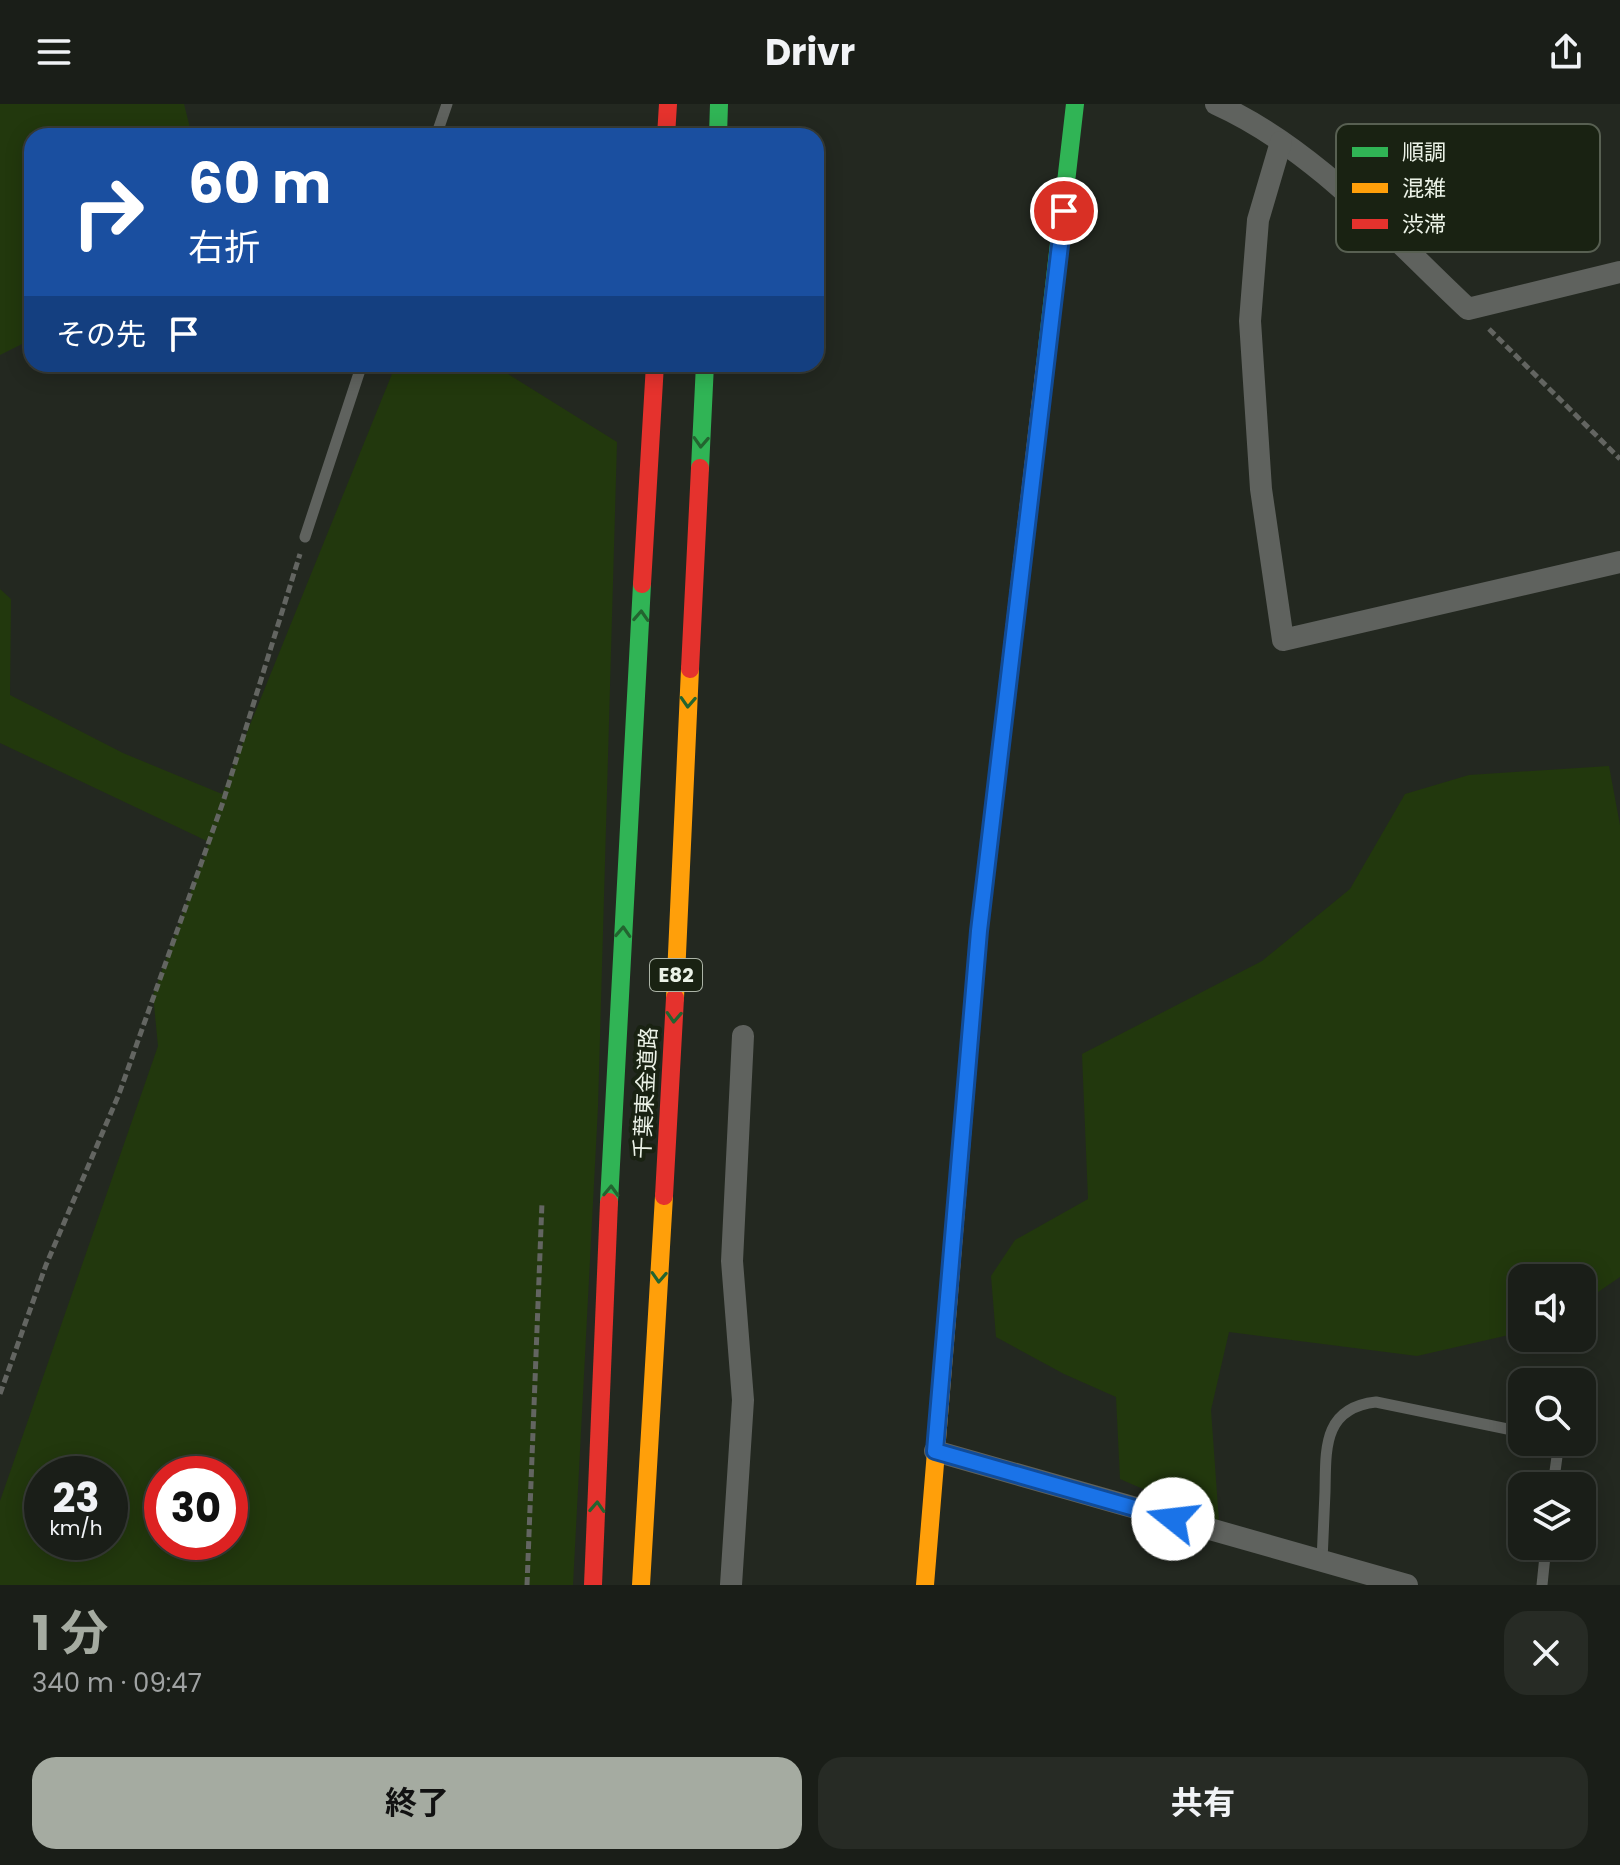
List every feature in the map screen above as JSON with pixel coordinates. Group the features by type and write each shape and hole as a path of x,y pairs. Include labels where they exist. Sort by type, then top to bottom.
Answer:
{"main road":[{"path":"666,128 668,104"},
{"path":"718,128 719,104"},
{"path":"925,1585 979,931 1075,104"},
{"name":"千葉東金道路","path":"593,1585 617,1021 655,372"},
{"name":"千葉東金道路","path":"641,1585 673,1033 705,372"}],"street":[{"path":"1216,104 1281,142 1336,186"},
{"path":"1281,142 1258,220 1250,321 1261,489 1283,640 1620,562"},
{"path":"1408,252 1468,309 1620,272"},
{"path":"731,1585 743,1400 732,1261 743,1036"},
{"path":"935,1451 1407,1585"}],"lane":[{"path":"439,128 447,104"},
{"path":"305,537 359,372"},
{"path":"1322,1562 1327,1441 1344,1413 1359,1404 1376,1402 1508,1429"},
{"path":"1542,1585 1545,1560"}],"path":[{"path":"1468,309 1620,459"},
{"path":"0,1394 46,1265 119,1094 212,831 305,537"},
{"path":"527,1585 542,1202"}],"green space":[{"path":"0,104 184,104 190,128 24,128 24,343 0,355"},
{"path":"393,372 505,372 617,442 598,1107 573,1585 0,1585 0,1501 158,1046 153,995 209,842 0,743 0,589 11,599 10,695 123,753 222,794"},
{"path":"1609,766 1620,825 1620,1277 1596,1293 1596,1264 1508,1264 1508,1335 1417,1356 1229,1332 1211,1410 1219,1522 1120,1479 1116,1397 1064,1374 996,1337 991,1276 1015,1240 1088,1199 1082,1054 1262,961 1350,889 1405,794 1469,775"}],"traffic: fast":[{"path":"718,128 719,104"},
{"path":"1045,365 1075,104"},
{"path":"700,468 705,372"},
{"path":"609,1202 642,584"},
{"path":"958,1185 979,931 1007,692"}],"traffic: slow":[{"path":"1007,692 1045,365"},
{"path":"675,998 690,669"},
{"path":"925,1585 958,1185"},
{"path":"641,1585 664,1196"}],"traffic: jam":[{"path":"666,128 668,104"},
{"path":"642,584 655,372"},
{"path":"690,669 700,468"},
{"path":"664,1196 675,998"},
{"path":"593,1585 609,1202"}],"route":[{"path":"1064,211 1040,392 979,931 935,1451 1173,1519"}]}
